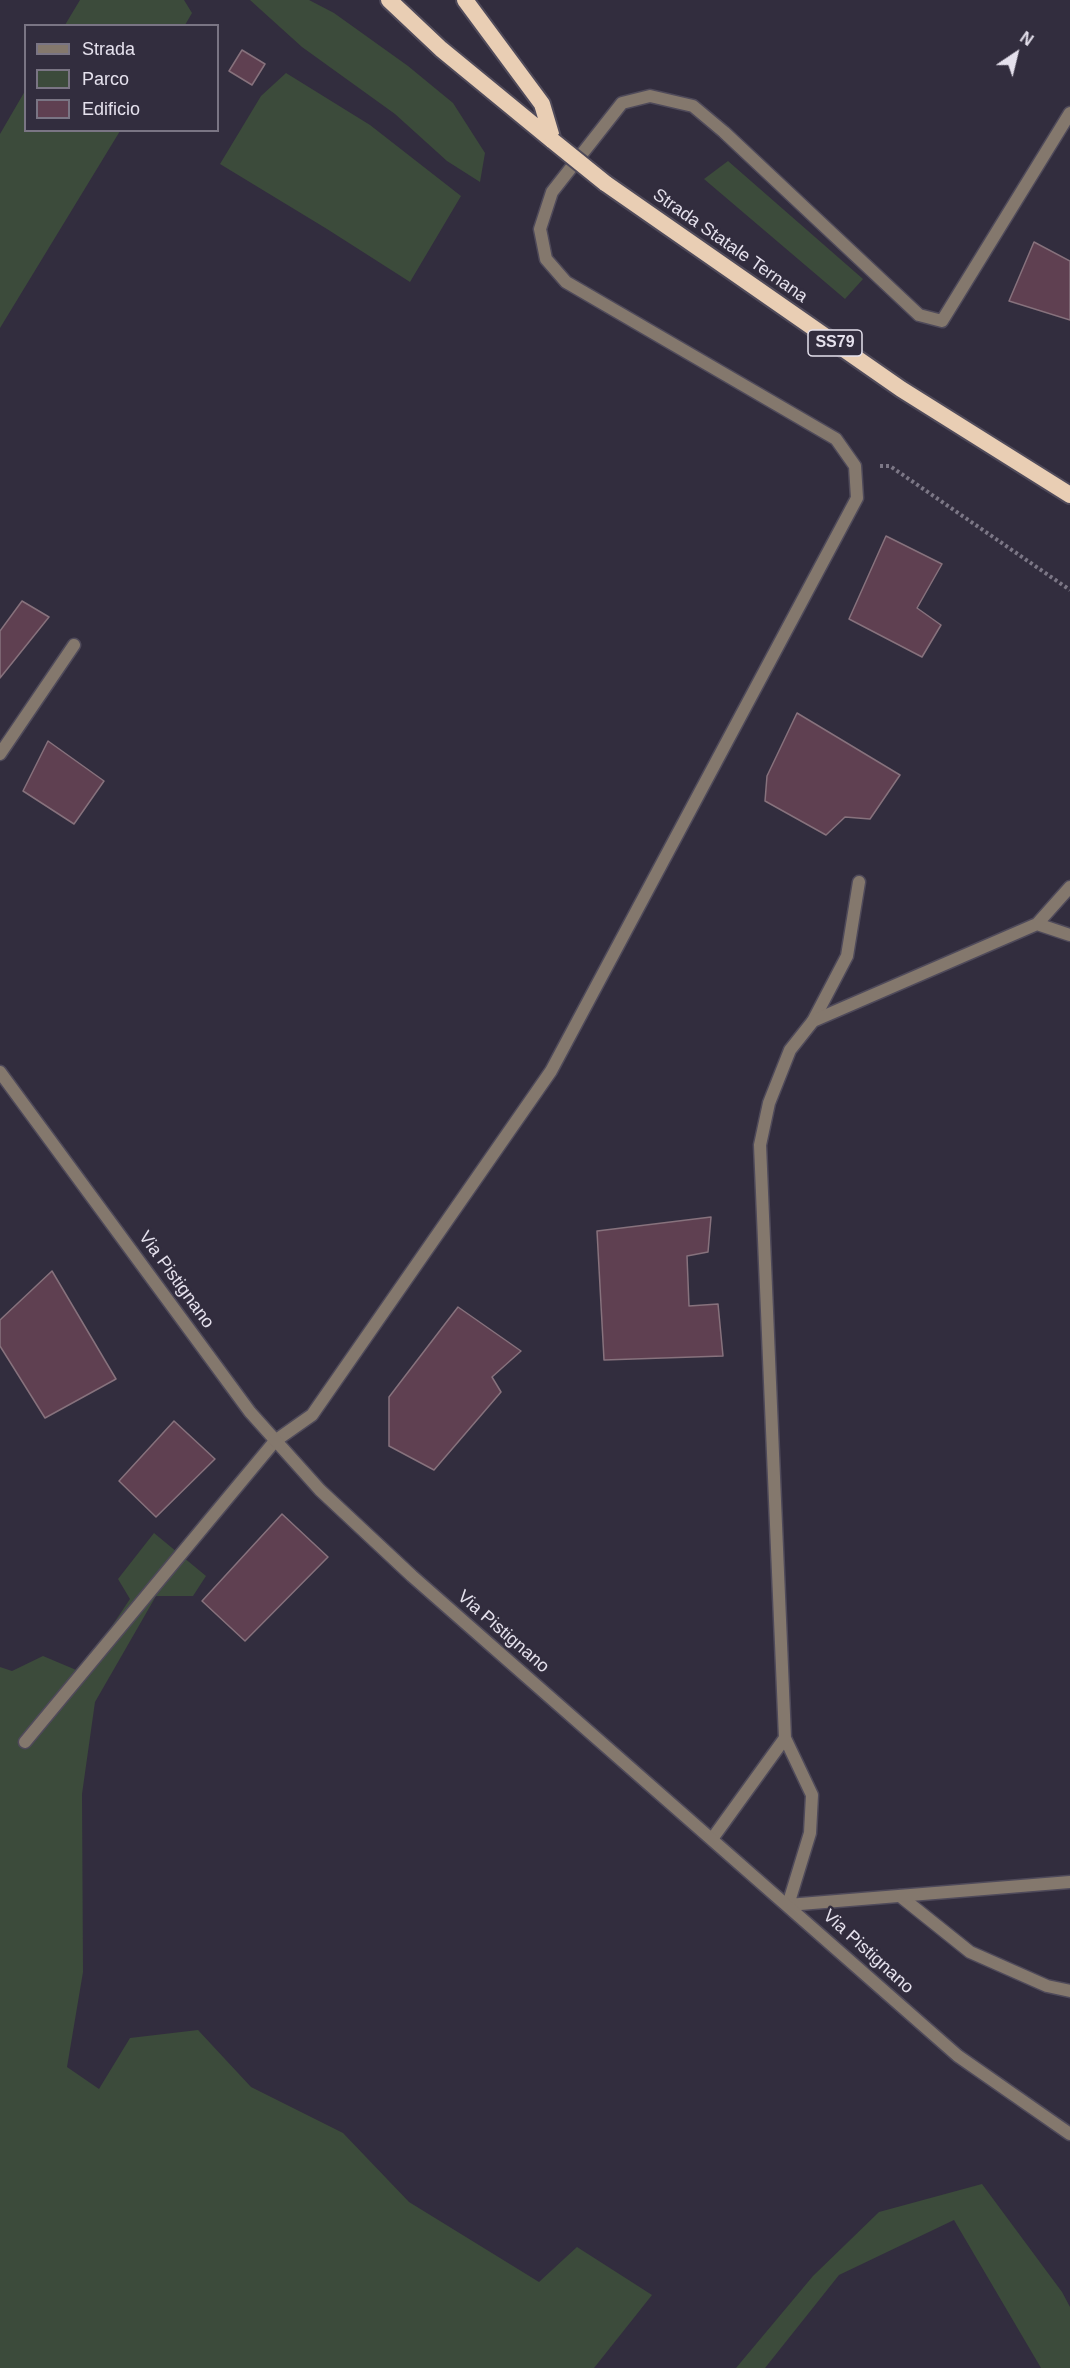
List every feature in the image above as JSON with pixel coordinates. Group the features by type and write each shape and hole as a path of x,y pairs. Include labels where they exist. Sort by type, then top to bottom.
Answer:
{"highway":[{"name":"Strada Statale Ternana","path":"389,0 441,49 605,183 901,389 1070,495"},
{"path":"465,0 542,104 553,141"}],"street":[{"path":"25,1742 275,1441 312,1415 551,1071 857,498 855,466 836,439 566,282 546,259 540,229 552,192 622,103 650,96 693,106 724,132 919,315 942,321 1070,113"},
{"path":"0,754 74,645"},
{"path":"859,882 847,956 813,1021 790,1050 769,1103 760,1145 785,1738 812,1795 810,1833 788,1905 1070,1882"},
{"path":"813,1021 1037,924 1070,887"},
{"path":"1037,924 1070,935"},
{"name":"Via Pistignano","path":"0,1072 250,1412 320,1490 412,1576 958,2056 1070,2134"},
{"path":"712,1839 785,1738"},
{"path":"900,1896 970,1952 1047,1986 1070,1991"}],"path":[{"path":"855,466 890,466 1070,590"}],"green space":[{"path":"80,0 184,0 192,13 186,24 66,24"},
{"path":"250,0 309,0 334,13 408,66 453,103 485,153 480,182 447,161 395,114 302,47"},
{"path":"286,73 370,125 461,196 410,282 220,164 261,96"},
{"path":"24,93 24,132 119,132 0,328 0,134"},
{"path":"728,161 863,279 845,299 704,179"},
{"path":"154,1533 206,1576 193,1596 156,1596 95,1702 82,1794 83,1972 67,2067 99,2089 130,2038 198,2030 251,2087 343,2133 409,2202 539,2282 577,2247 652,2295 594,2368 0,2368 0,1667 12,1671 43,1656 81,1672 130,1599 118,1579"},
{"path":"982,2184 1062,2292 1070,2307 1070,2368 1041,2368 954,2220 839,2275 765,2368 736,2368 813,2276 879,2212"}],"building":[{"path":"242,50 265,64 252,85 229,71"},
{"path":"1034,242 1070,261 1070,320 1009,301"},
{"path":"886,536 942,564 917,608 941,625 922,657 849,619"},
{"path":"22,601 49,617 0,678 0,631"},
{"path":"797,713 900,775 870,819 845,817 826,835 765,801 767,776"},
{"path":"48,741 104,781 74,824 23,791"},
{"path":"711,1217 708,1252 687,1256 689,1306 718,1304 723,1356 604,1360 597,1231"},
{"path":"52,1271 116,1379 45,1418 0,1346 0,1320"},
{"path":"458,1307 521,1351 492,1377 501,1392 434,1470 389,1446 389,1397"},
{"path":"174,1421 215,1459 156,1517 119,1481"},
{"path":"282,1514 328,1557 245,1641 202,1601"}]}
